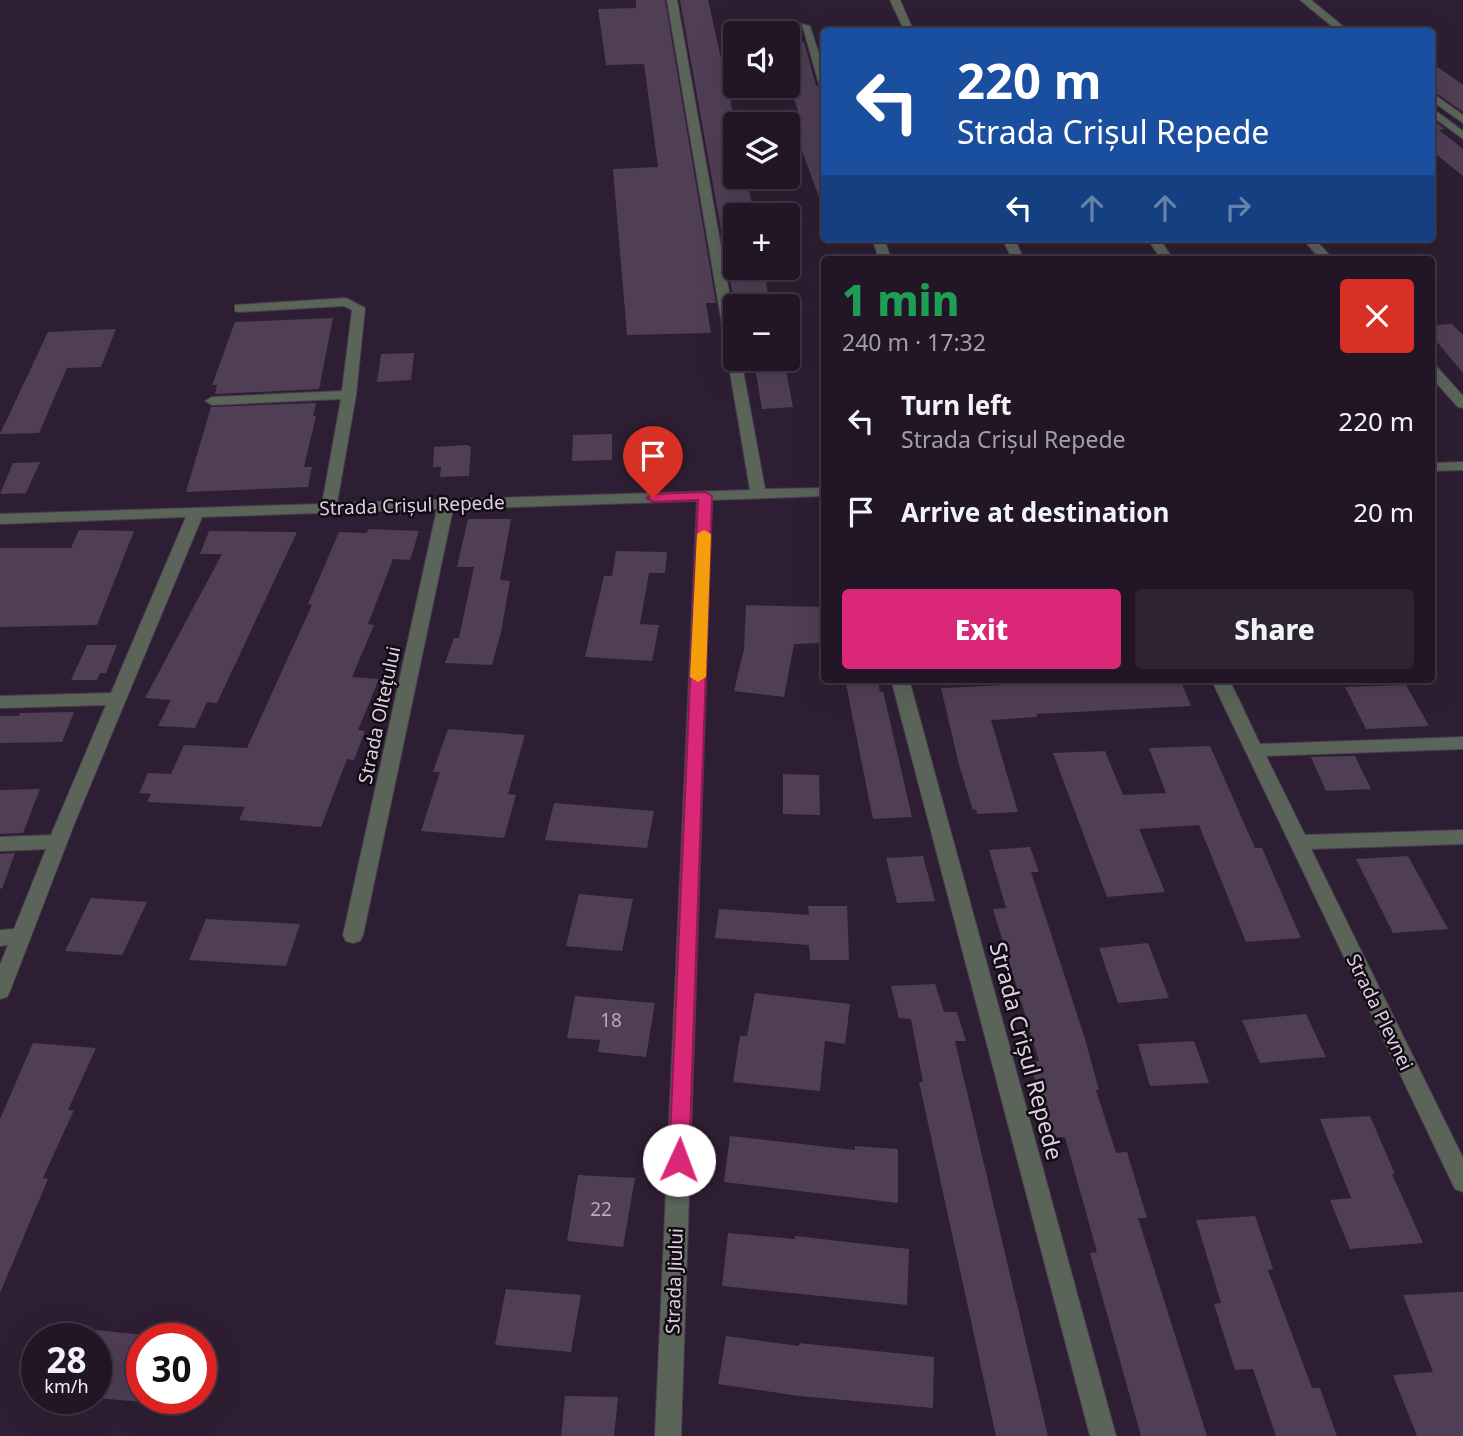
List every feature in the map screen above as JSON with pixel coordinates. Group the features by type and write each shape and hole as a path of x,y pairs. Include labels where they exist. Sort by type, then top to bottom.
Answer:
{"street":[{"path":"672,0 758,494"},
{"path":"895,0 908,28"},
{"path":"1305,0 1341,28"},
{"path":"805,26 821,75"},
{"path":"1435,98 1463,120"},
{"path":"1435,113 1463,136"},
{"path":"1312,242 1324,256"},
{"path":"239,308 354,303 359,308 349,395 329,508"},
{"path":"1435,373 1463,404"},
{"path":"212,401 349,395"},
{"path":"1435,467 1463,466"},
{"name":"Strada Crișul Repede","path":"0,519 821,492"},
{"name":"Strada Jiului","path":"668,1436 705,496"},
{"name":"Strada Oltețului","path":"354,935 446,504"},
{"path":"0,991 58,842 196,512"},
{"name":"Strada Crișul Repede","path":"901,683 1103,1436"},
{"name":"Strada Plevnei","path":"1222,683 1463,1182"},
{"path":"0,702 118,699"},
{"path":"1254,750 1458,743"},
{"path":"1297,842 1463,836"},
{"path":"0,844 58,842"},
{"path":"0,937 21,937"}],"building":[{"path":"636,0 665,0 716,303 706,303 711,333 627,335 613,169 658,167 644,64 606,65 598,9 636,8"},
{"path":"680,0 708,0 723,68 723,98 730,98 733,112 723,112 723,189 749,189 751,203 723,203 723,240"},
{"path":"800,42 804,42 816,85 821,88 821,202 800,145 800,112 793,112 798,111 794,98 800,98"},
{"path":"1435,65 1463,85 1463,112 1435,92"},
{"path":"1435,121 1445,129 1439,130 1463,149 1463,176 1435,153"},
{"path":"730,280 766,280 768,294 733,294"},
{"path":"333,318 319,389 215,394 217,385 212,385 235,322"},
{"path":"1452,324 1463,335 1463,373 1435,340 1435,325"},
{"path":"116,329 101,367 67,368 39,433 0,434 48,332"},
{"path":"414,353 411,380 377,382 381,354"},
{"path":"756,371 786,371 793,407 762,409"},
{"path":"316,403 313,416 316,416 304,467 312,467 308,487 186,492 211,407"},
{"path":"612,434 612,460 572,461 573,435"},
{"path":"434,447 471,447 469,476 440,477 441,467 433,467"},
{"path":"40,462 26,493 0,494 13,463"},
{"path":"468,519 511,519 500,580 510,581 492,665 445,663 454,638 459,638 474,567 457,567"},
{"path":"368,529 419,531 410,560 393,559 368,624 374,625 352,677 379,679 358,730 365,731 354,760 347,759 321,827 239,820 245,807 147,802 151,794 139,793 148,773 171,774 184,745 247,748 312,605 308,604 339,532 367,533"},
{"path":"79,530 134,531 97,625 0,627 0,548 71,548"},
{"path":"209,531 297,532 217,703 207,702 195,728 158,726 171,700 145,698 222,554 200,554"},
{"path":"616,551 667,552 665,573 649,573 640,624 659,625 652,661 585,657 604,576 612,576"},
{"path":"746,605 821,607 821,643 794,644 784,697 734,691 744,649"},
{"path":"87,645 117,645 106,673 100,673 97,680 71,680"},
{"path":"846,683 878,683 880,692 883,691 912,817 873,819"},
{"path":"1007,683 1182,683 1191,706 1037,714 1037,717 991,720 1018,812 977,814 976,809 973,810 959,765 941,688 1008,685"},
{"path":"1406,685 1429,726 1366,729 1345,687"},
{"path":"74,712 62,742 0,743 0,716"},
{"path":"448,729 525,735 508,794 516,795 504,838 421,831 440,772 433,772"},
{"path":"1210,746 1255,848 1262,848 1301,938 1246,942 1199,825 1139,829 1165,892 1107,897 1053,753 1105,751 1123,795 1166,793 1149,748"},
{"path":"1355,756 1371,789 1326,791 1311,757"},
{"path":"783,774 819,775 820,815 783,814"},
{"path":"40,789 23,833 0,834 0,790"},
{"path":"554,803 654,811 647,848 545,840"},
{"path":"1030,847 1039,872 1031,872 1085,1039 1099,1090 1096,1090 1116,1153 1127,1152 1147,1218 1138,1218 1207,1436 1141,1436 1090,1253 1097,1252 1065,1137 1052,1138 1030,1062 1039,1061 993,909 1006,908 989,850"},
{"path":"15,853 2,889 0,854"},
{"path":"923,856 935,901 897,903 886,858"},
{"path":"1408,856 1448,929 1393,933 1356,859"},
{"path":"579,894 633,899 622,951 566,946"},
{"path":"91,898 147,902 122,955 65,951"},
{"path":"808,906 847,906 849,960 810,960 809,945 715,938 719,909 809,915"},
{"path":"206,919 300,924 286,966 189,960"},
{"path":"1148,943 1169,998 1118,1003 1099,948"},
{"path":"935,984 944,1012 957,1012 966,1041 955,1041 1048,1436 996,1436 919,1082 923,1082 911,1019 899,1018 891,986"},
{"path":"755,993 850,1004 845,1044 825,1041 820,1091 733,1082 740,1036 747,1036"},
{"path":"575,996 655,1003 646,1057 598,1052 600,1040 567,1038"},
{"path":"1306,1014 1326,1057 1260,1063 1242,1020"},
{"path":"1194,1041 1209,1083 1150,1086 1138,1044"},
{"path":"33,1043 96,1048 68,1110 74,1110 43,1178 48,1179 0,1293 0,1119"},
{"path":"1370,1116 1423,1243 1350,1249 1330,1200 1351,1198 1320,1119"},
{"path":"730,1136 855,1150 855,1146 898,1149 898,1203 724,1182"},
{"path":"578,1175 635,1178 623,1247 567,1241"},
{"path":"1255,1216 1273,1269 1268,1270 1312,1388 1320,1388 1337,1436 1276,1436 1253,1369 1235,1370 1214,1304 1221,1303 1196,1220"},
{"path":"728,1233 795,1239 795,1236 909,1249 907,1305 722,1286"},
{"path":"506,1289 581,1295 571,1352 495,1345"},
{"path":"1463,1292 1463,1436 1417,1436 1393,1375 1433,1372 1403,1295"},
{"path":"112,1332 126,1333 126,1401 112,1399"},
{"path":"726,1336 799,1346 799,1343 934,1357 933,1408 799,1396 718,1384"},
{"path":"565,1396 618,1397 614,1436 561,1436"}],"slow traffic":[{"path":"698,677 704,534"}],"route":[{"path":"653,498 705,496 679,1160"}]}
